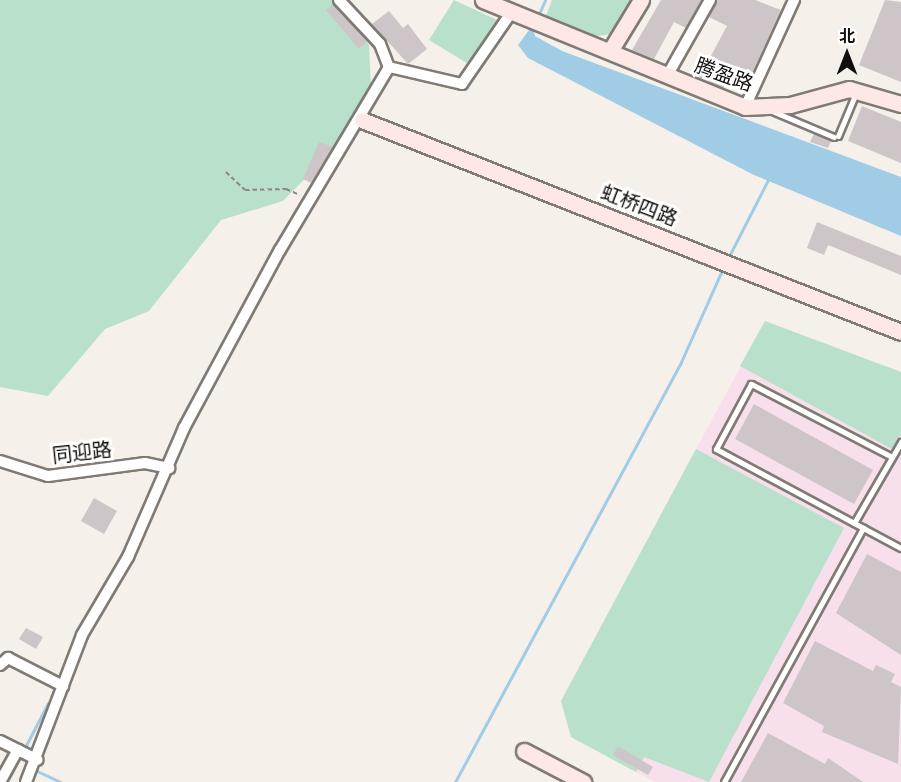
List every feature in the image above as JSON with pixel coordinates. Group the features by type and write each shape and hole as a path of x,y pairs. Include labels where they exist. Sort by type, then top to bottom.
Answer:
{"street":[{"path":"26,782 82,635 170,468 208,381 312,200 362,120 389,68 380,44 339,0"},
{"name":"腾盈路","path":"483,0 745,107 767,109 857,90 901,104"},
{"path":"610,51 641,0"},
{"path":"667,76 710,0"},
{"path":"745,107 794,0"},
{"path":"389,68 462,84 511,13"},
{"name":"虹桥四路","path":"362,120 901,332"},
{"name":"同迎路","path":"0,461 48,476 145,463 170,468"},
{"path":"0,665 8,658 63,686"},
{"path":"0,741 34,758"},
{"path":"0,782 18,750"},
{"path":"524,751 584,782"}],"lane":[{"path":"767,109 836,136 857,90"},
{"path":"892,457 751,384 716,449 901,548"},
{"path":"854,523 901,442"},
{"path":"724,782 863,528"}],"path":[{"path":"226,172 245,190 286,189 312,200"}],"shaded area":[{"path":"765,321 901,372 901,782 655,782 571,737 561,701"}],"green space":[{"path":"0,0 333,0 369,45 371,86 340,143 283,201 221,220 149,311 105,329 48,396 0,387"},
{"path":"454,0 497,20 470,65 429,40"},
{"path":"552,0 635,0 616,34 584,37 544,21"},
{"path":"765,321 901,372 901,434 892,449 740,366"},
{"path":"696,449 844,528 709,782 644,757 636,772 571,737 561,701"}],"water":[{"path":"532,26 535,36 562,51 901,177 901,236 752,174 528,58 518,45"}],"building":[{"path":"661,0 701,0 686,28 674,22 654,59 632,50"},
{"path":"717,0 755,0 781,10 745,88 728,79 723,88 699,78 727,26 709,17"},
{"path":"885,0 901,2 901,82 859,65"},
{"path":"333,5 367,41 359,49 326,10"},
{"path":"389,11 403,28 408,24 427,49 408,64 372,24"},
{"path":"862,106 901,122 901,163 848,141"},
{"path":"814,134 831,141 828,148 810,142"},
{"path":"319,142 333,147 311,183 303,179"},
{"path":"817,222 901,256 901,275 828,245 824,255 807,248"},
{"path":"754,404 873,470 854,504 735,439"},
{"path":"94,498 117,511 104,534 81,521"},
{"path":"867,554 901,572 901,655 836,613"},
{"path":"26,628 43,637 36,649 19,639"},
{"path":"815,641 873,671 876,665 895,674 891,682 901,687 898,764 822,732 824,726 783,703"},
{"path":"768,733 825,764 828,758 863,782 741,782"},
{"path":"618,746 653,767 648,775 613,755"}],"waterway":[{"path":"538,16 545,0"},
{"path":"727,260 769,178"},
{"path":"455,782 681,362 723,268"},
{"path":"7,782 48,703"},
{"path":"37,771 61,782"}]}
